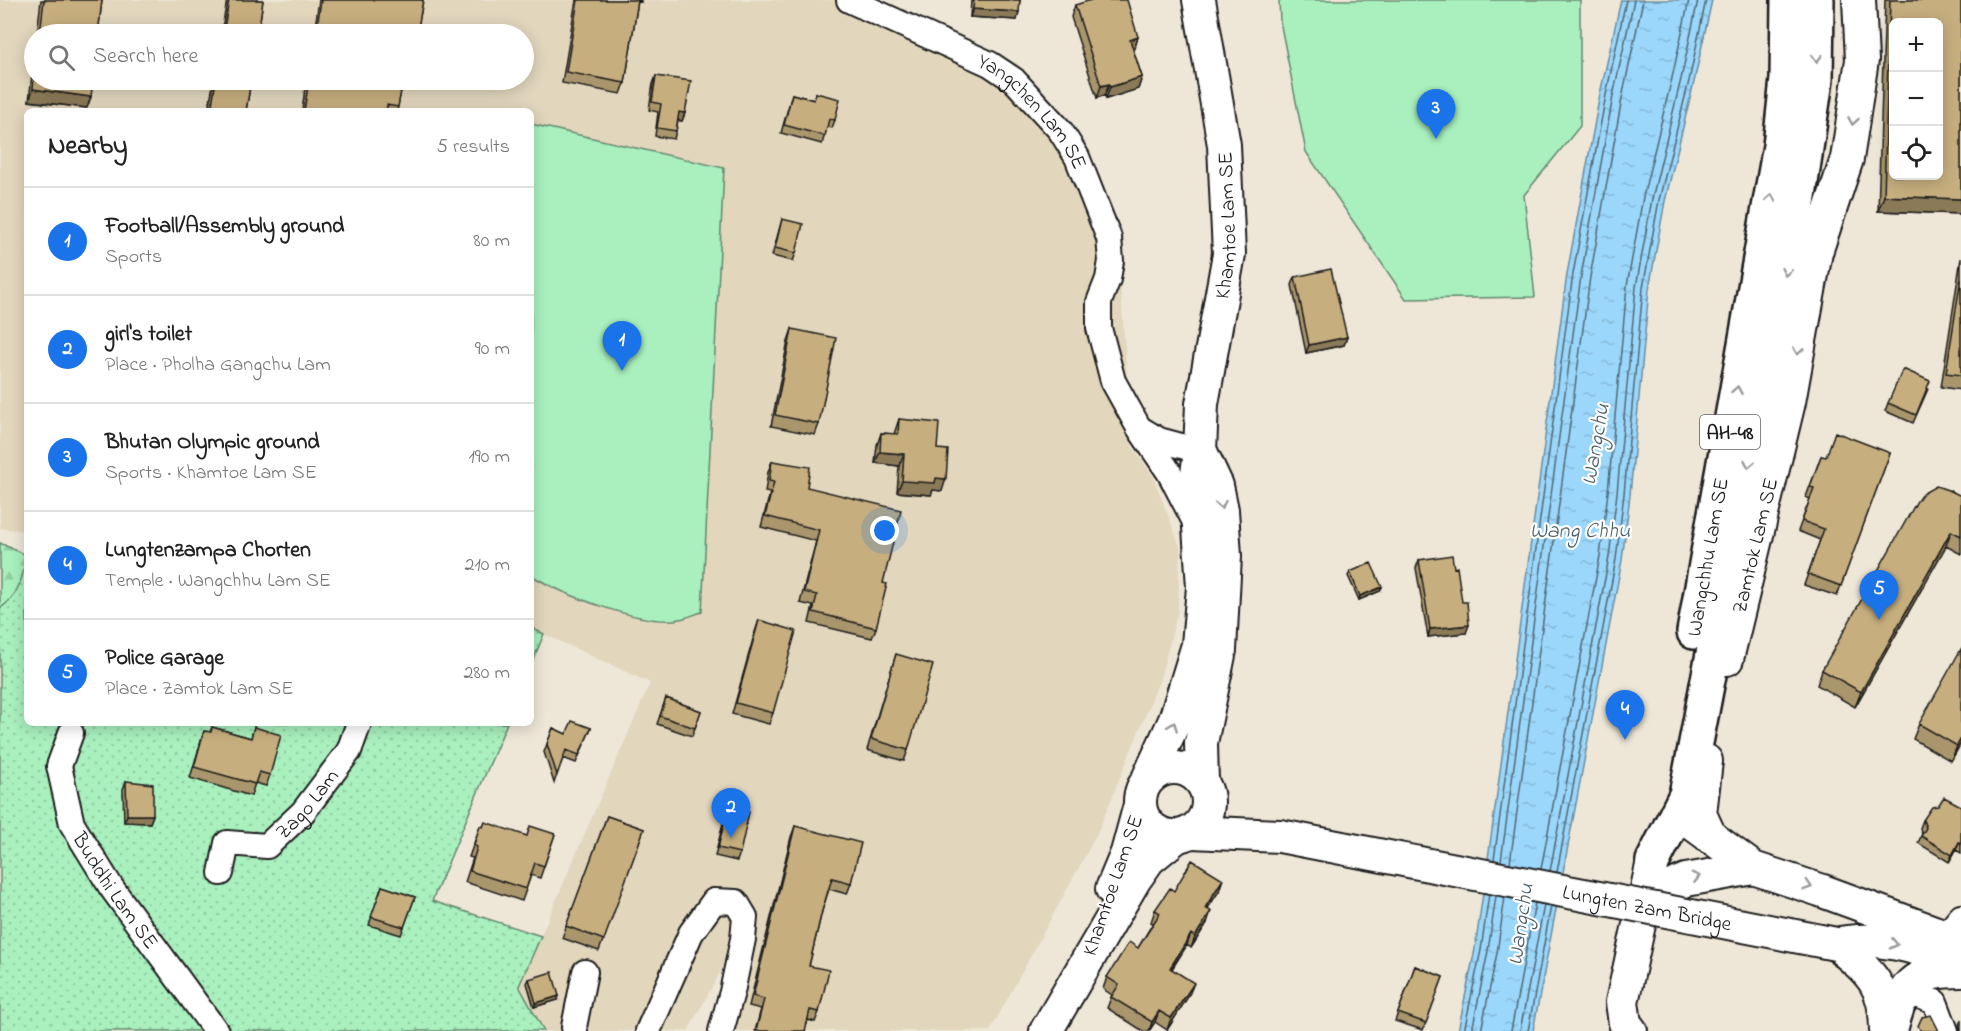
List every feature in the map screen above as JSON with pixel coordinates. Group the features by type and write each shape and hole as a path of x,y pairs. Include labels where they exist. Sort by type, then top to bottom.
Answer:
{"highway":[{"name":"Wangchhu Lam SE","path":"1653,861 1780,146 1787,79 1788,0"},
{"name":"Wangchhu Lam SE","path":"1653,861 1686,795 1794,230 1816,80 1816,0"}],"main road":[{"name":"Khamtoe Lam SE","path":"1084,965 1089,939 1127,853 1144,792 1175,720 1198,645 1203,587 1196,482 1202,404 1229,254 1224,144 1199,0"},
{"name":"Zamtok Lam SE","path":"1711,838 1700,814 1706,763 1732,635 1789,402 1816,252 1847,159 1862,60 1859,0"},
{"name":"Khamtoe Lam SE","path":"1200,451 1218,494 1222,510 1225,556 1220,650 1201,743 1204,789"},
{"path":"1176,768 1194,775 1204,789 1231,814 1280,836 1184,834 1166,836 1148,825 1142,816 1144,792 1156,773 1176,768"},
{"path":"1184,834 1200,825 1206,816 1208,806 1204,789"},
{"name":"Wangchhu Lam SE","path":"1686,795 1691,820 1711,838"},
{"name":"Khamtoe Lam SE","path":"1046,1031 1149,859 1184,834"},
{"name":"Lungten Zam Bridge","path":"1280,836 1836,944"},
{"path":"1711,838 1753,868 1956,932"},
{"path":"1622,1021 1653,861"},
{"path":"1644,899 1686,880 1753,868"},
{"path":"1836,944 1855,939 1874,940 1920,950 1961,963"},
{"path":"1836,944 1868,970 1882,994 1891,1024"},
{"path":"1891,1024 1902,994 1918,978 1936,971 1961,971"}],"street":[{"name":"Yangchen Lam SE","path":"849,0 990,64 1014,80 1060,130 1077,158 1109,238 1111,261 1108,279 1099,302 1099,328 1113,381 1139,428"},
{"path":"1139,428 1159,440 1200,451"},
{"path":"1139,428 1169,472 1198,527"},
{"name":"Zago Lam","path":"221,873 227,843 267,846 303,812 349,751 358,726"},
{"name":"Buddhi Lam SE","path":"71,733 59,766 72,824 111,887 216,1031"},
{"path":"648,1031 691,933 714,901 736,902 745,917 732,992 721,1031"},
{"path":"575,1031 585,972"},
{"path":"1891,1024 1914,994 1935,1002 1947,1031"}],"shaded area":[{"path":"0,0 865,0 1017,63 1077,135 1117,239 1132,446 1153,476 1180,547 1178,611 1160,679 1097,834 990,1031 721,1031 734,947 688,1031 544,1031 519,986 650,683 534,629 534,108 24,108 24,531 0,528"}],"green space":[{"path":"1279,0 1580,0 1580,126 1524,195 1535,297 1406,299 1306,152 1280,21"},
{"path":"534,125 724,168 702,612 680,619 646,618 604,607 534,577"},
{"path":"0,543 24,554 24,570 16,592 0,608"},
{"path":"24,564 24,726 506,726 432,901 541,936 519,986 544,1031 0,1031 0,608 6,604 15,591"},
{"path":"534,629 544,634 534,658"}],"water":[{"name":"Wang Chhu","path":"1621,0 1712,0 1665,201 1649,289 1622,560 1533,1031 1458,1031 1475,949 1567,274 1600,94"}],"building":[{"path":"44,0 102,0 99,24 41,24"},
{"path":"229,0 263,0 259,24 225,24"},
{"path":"321,0 423,0 419,24 317,24"},
{"path":"578,0 638,0 625,83 566,72"},
{"path":"974,0 1020,0 1019,12 973,9"},
{"path":"1091,0 1127,0 1138,37 1130,40 1142,77 1110,87 1109,84 1101,86 1075,5"},
{"path":"1890,0 1961,0 1961,199 1884,196 1889,33 1889,180 1943,180 1943,18 1889,18"},
{"path":"656,76 691,81 685,113 679,112 676,131 657,128 661,104 652,102"},
{"path":"40,90 92,90 91,97"},
{"path":"214,90 249,90 246,108 211,108"},
{"path":"307,90 401,90 398,107 387,105 386,108 304,108"},
{"path":"816,93 840,99 835,120 829,119 825,136 784,125 792,94 814,100"},
{"path":"782,219 803,224 796,253 775,248"},
{"path":"1331,269 1347,337 1309,345 1295,277"},
{"path":"1961,278 1961,375 1946,373"},
{"path":"792,329 836,338 819,424 775,415"},
{"path":"1903,369 1930,381 1916,415 1888,403"},
{"path":"899,419 939,423 937,449 948,450 946,479 936,478 935,483 902,481 904,454 880,452 881,433 898,434"},
{"path":"1835,432 1890,453 1841,586 1808,574 1824,529 1802,521 1814,488 1810,487 1821,456 1826,457"},
{"path":"772,461 810,467 807,487 901,510 883,583 887,584 876,628 813,612 817,595 804,592 819,530 765,516 774,482 769,481"},
{"path":"1936,486 1961,496 1961,536 1951,531 1861,692 1822,670 1917,501 1922,494"},
{"path":"1452,555 1454,568 1457,567 1462,602 1467,602 1469,625 1430,629 1419,560"},
{"path":"1371,563 1382,587 1360,596 1350,572"},
{"path":"759,620 796,631 773,713 736,703"},
{"path":"1961,649 1961,738 1957,746 1919,724"},
{"path":"896,654 933,665 908,750 871,739"},
{"path":"666,698 701,711 695,728 660,716"},
{"path":"572,721 591,728 579,755 566,750 557,775 547,744 553,728 566,734"},
{"path":"212,727 251,738 254,727 281,735 270,775 259,772 255,784 194,767 204,731 211,732"},
{"path":"126,781 153,784 153,815 127,815"},
{"path":"1944,797 1961,806 1961,844 1959,842 1952,855 1921,836 1926,828 1923,820 1932,807 1938,806"},
{"path":"728,807 749,812 740,853 718,848"},
{"path":"607,816 644,829 604,940 566,926"},
{"path":"485,822 527,836 530,826 555,834 544,866 535,863 526,889 470,871 477,847 474,845 480,826 483,827"},
{"path":"795,826 861,843 851,883 832,878 822,911 809,966 829,970 819,1012 810,1010 805,1031 756,1031 764,999 753,996"},
{"path":"1192,860 1223,879 1205,908 1211,911 1195,937 1191,934 1170,968 1194,983 1171,1018 1159,1011 1152,1022 1111,997 1119,985 1107,977 1129,942 1138,948 1160,913 1155,910 1170,888 1174,891"},
{"path":"382,886 415,897 404,927 371,917"},
{"path":"1415,966 1443,977 1426,1023 1398,1013"},
{"path":"552,972 559,996 536,1003 529,979"},
{"path":"1931,1015 1939,1031 1921,1031 1918,1026 1922,1017"}],"place":[{"name":"Bhutan Olympic ground","path":"1436,139"},
{"name":"Football/Assembly ground","path":"622,371"},
{"name":"Police Garage","path":"1879,620"},
{"name":"Lungtenzampa Chorten","path":"1625,740"},
{"name":"girl's toilet","path":"731,838"}],"water label":[{"name":"Wangchu","path":"1594,444"},
{"name":"Wangchu","path":"1519,924"}]}
